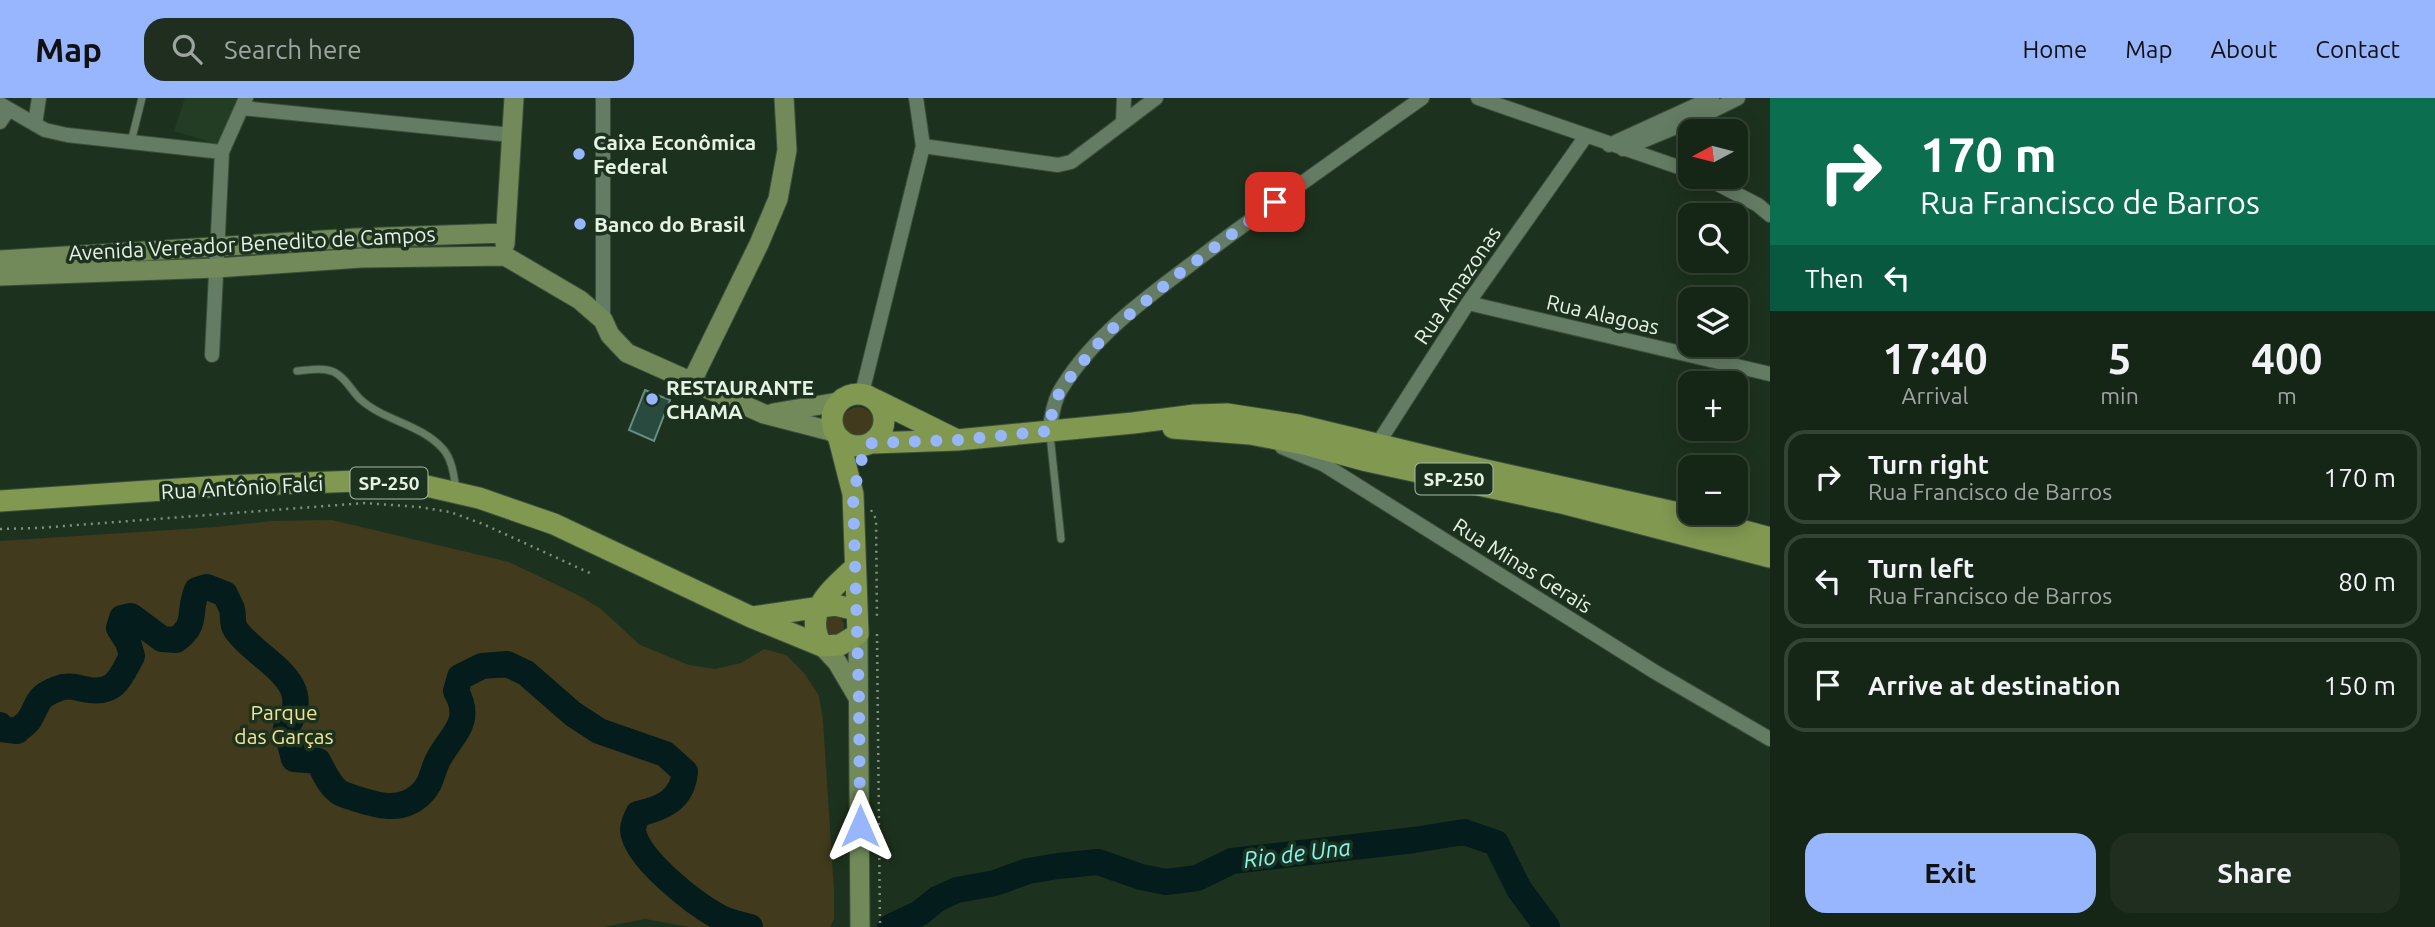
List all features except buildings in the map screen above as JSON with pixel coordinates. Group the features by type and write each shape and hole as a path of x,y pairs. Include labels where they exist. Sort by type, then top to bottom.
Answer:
{"main road":[{"path":"514,98 505,256 568,293 603,320 610,335 627,353 764,414 837,436"},
{"path":"692,381 778,199 787,150 784,98"},
{"name":"Avenida Vereador Benedito de Campos","path":"0,260 356,238 505,233"},
{"path":"356,238 361,258"},
{"name":"Avenida Vereador Benedito de Campos","path":"0,276 216,268 361,258 505,256"},
{"path":"764,414 838,402 849,394 869,396 957,440"},
{"path":"853,495 868,444 883,431 884,414 869,396"},
{"path":"838,402 831,416 853,495 858,634 860,927"},
{"name":"SP-250","path":"837,436 847,444 957,440 1227,414 1298,425 1372,453"},
{"name":"SP-250","path":"1133,423 1250,434 1372,453 1678,524"},
{"name":"Rua Antônio Falci","path":"0,501 223,486 359,481 422,485 479,498 554,524 751,617 822,646"},
{"name":"SP-250","path":"1683,525 1770,557"},
{"name":"SP-250","path":"1686,525 1770,538"},
{"path":"855,567 826,595 814,621 815,634 844,671 859,700"},
{"path":"751,617 835,605 856,610"},
{"path":"822,646 840,645 858,634"}],"street":[{"path":"35,124 39,98"},
{"path":"603,98 603,320"},
{"path":"869,396 923,146 916,98"},
{"path":"1123,122 1124,98"},
{"path":"923,146 1058,165 1071,162 1156,98"},
{"path":"1049,431 1053,407 1062,387 1107,333 1176,276 1243,226 1422,98"},
{"path":"1478,98 1678,168"},
{"path":"1616,147 1712,98"},
{"path":"1616,147 1700,117 1738,98"},
{"path":"212,355 222,152 244,103 511,135"},
{"path":"3,112 45,130 67,135 222,152"},
{"name":"Rua Amazonas","path":"1372,453 1468,303 1586,136"},
{"path":"1727,189 1758,205 1770,215"},
{"name":"Rua Alagoas","path":"1468,303 1770,374"},
{"path":"1298,425 1308,445 1323,464"},
{"name":"Rua Minas Gerais","path":"1250,434 1323,464 1656,672 1770,739"}],"lane":[{"path":"131,142 142,98"},
{"path":"297,370 332,371 345,379 361,399 375,409 421,431 444,450 453,471 457,493"},
{"path":"1049,431 1061,539"}],"path":[{"path":"0,529 365,503 419,507 450,512 492,528 592,574"}],"shaded area":[{"path":"185,98 239,98 221,145 174,131"}],"green space":[{"path":"858,407 869,412 874,423 869,434 858,439 847,434 842,423 847,412"},
{"name":"Parque das Garças","path":"332,520 509,562 601,609 640,645 689,665 715,669 741,663 764,649 786,655 805,674 819,696 834,891 834,919 830,927 689,927 645,919 603,927 0,927 0,541 272,521"},
{"path":"830,614 839,616 844,623 844,631 833,640 819,624"}],"waterway":[{"name":"Rio de Una","path":"0,725 2,729 17,731 29,720 41,698 57,689 69,687 98,691 112,686 121,677 132,656 128,642 119,628 122,618 131,616 162,639 176,640 188,628 197,590 207,587 225,594 232,609 236,630 282,673 291,685 295,697 294,712 286,728 294,759 318,761 335,789 342,794 371,803 396,806 412,801 424,791 439,758 459,727 462,711 456,691 460,677 482,666 507,664 526,673 573,714 599,731 665,754 685,772 680,790 670,801 638,814 633,828 636,841 655,866 696,902 723,919 750,927"},
{"name":"Rio de Una","path":"890,927 920,913 937,899 957,890 1058,866 1098,862 1141,877 1166,882 1197,878 1232,861 1464,832 1496,843 1519,889 1547,927"}],"place":[{"name":"Caixa Econômica Federal","path":"579,154"},
{"name":"Banco do Brasil","path":"580,224"},
{"name":"RESTAURANTE CHAMA","path":"652,399"}],"route":[{"path":"860,826 853,495 865,446 872,443 957,440 1049,431 1053,407 1062,387 1107,333 1176,276 1275,202"}]}
